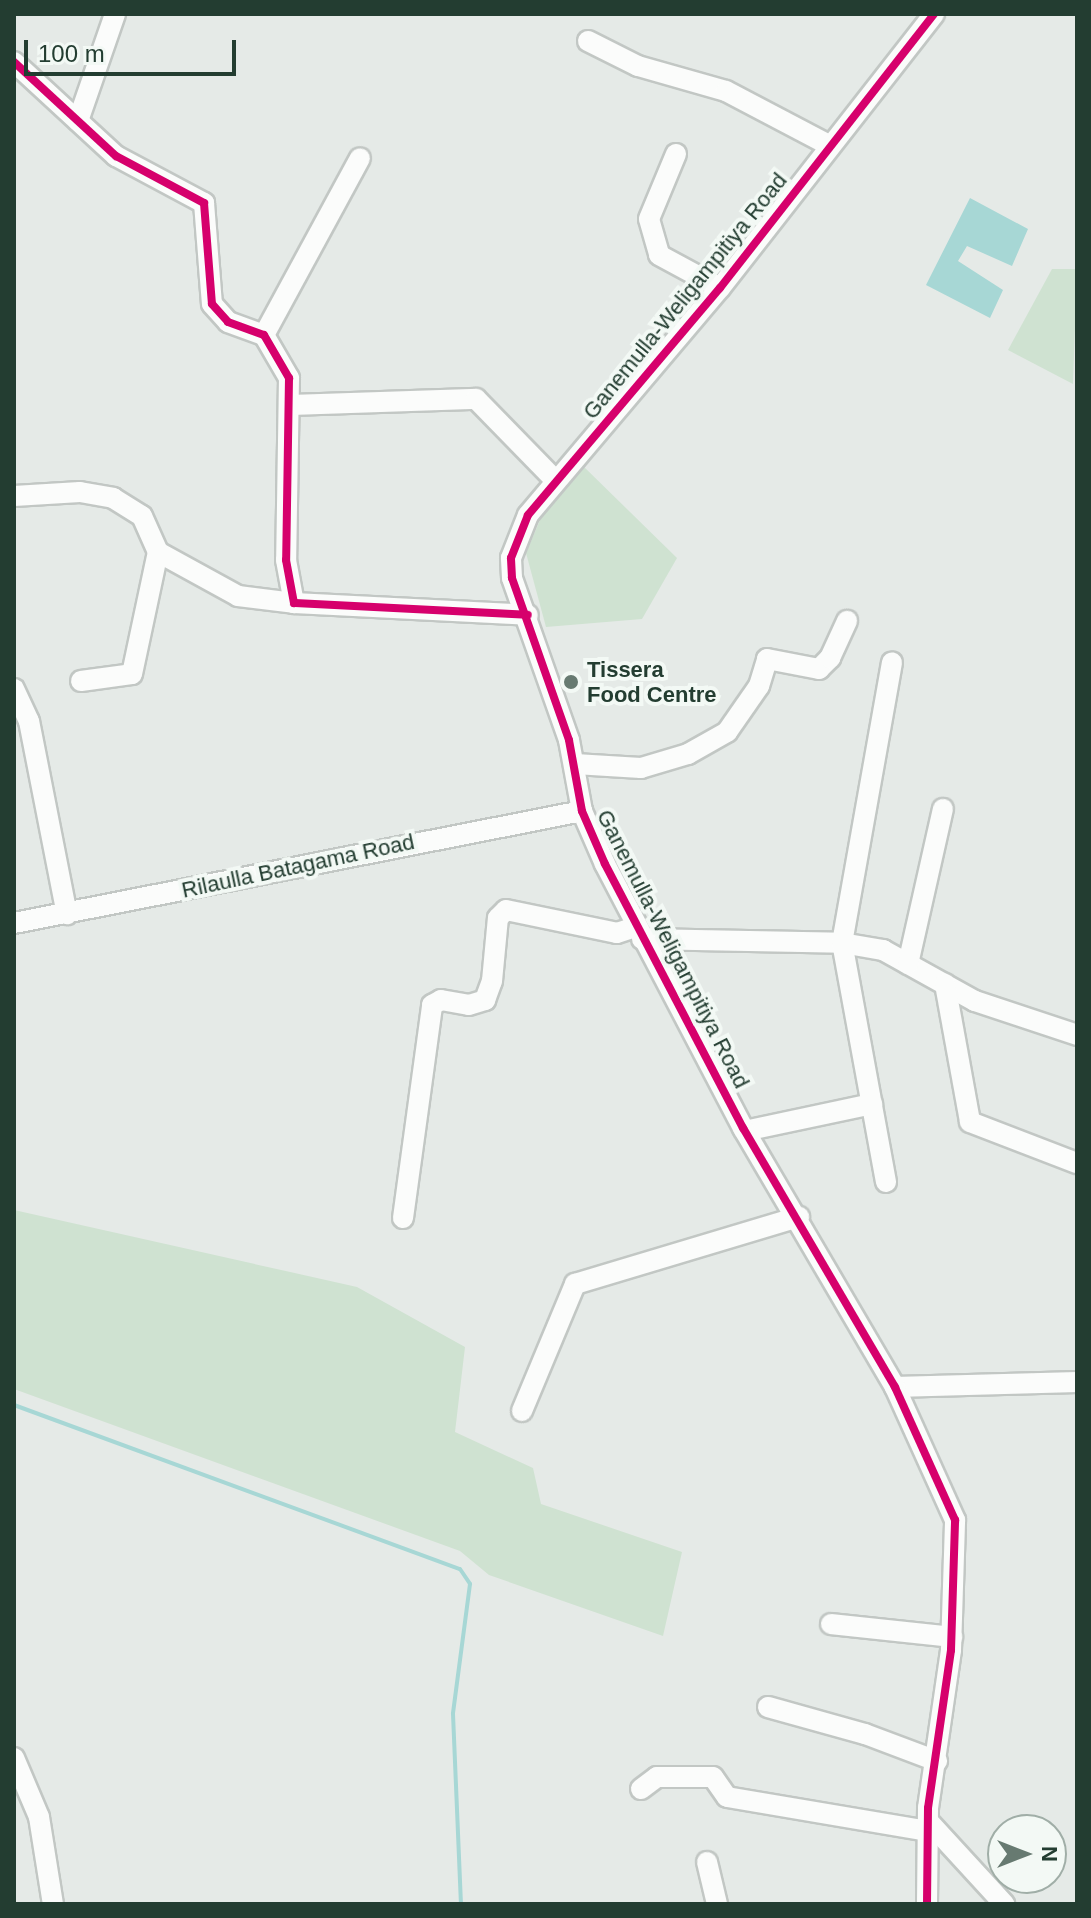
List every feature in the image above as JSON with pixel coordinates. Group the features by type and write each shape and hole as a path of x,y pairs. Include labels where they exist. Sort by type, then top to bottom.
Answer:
{"street":[{"path":"78,121 115,14"},
{"name":"Ganemulla-Weligampitiya Road","path":"927,1904 928,1826 952,1637 955,1520 895,1387 799,1217 745,1131 639,933 582,811 575,764 528,615 512,578 511,558 528,515 555,480 720,288 934,14"},
{"path":"588,41 638,66 726,91 829,145"},
{"path":"14,62 116,156 204,203 212,304 228,322 264,335 289,378 293,405 286,560 294,603"},
{"path":"676,154 649,219 659,255 720,288"},
{"path":"264,335 360,158"},
{"path":"293,405 476,399 555,480"},
{"path":"14,496 80,492 113,498 142,516 158,552 132,674 81,681"},
{"path":"158,552 238,596 294,603 528,615"},
{"path":"575,764 641,768 688,754 727,732 759,686 767,659 819,669 830,658 847,621"},
{"path":"886,1182 842,943 892,662"},
{"path":"14,689 29,721 67,914"},
{"path":"908,964 943,809"},
{"name":"Rilaulla Batagama Road","path":"14,923 582,811"},
{"path":"403,1218 432,1005 441,1000 469,1005 485,1000 498,918 506,910 617,933 842,943 883,950 975,1001 1077,1035"},
{"path":"945,984 970,1122 1077,1163"},
{"path":"745,1131 872,1104"},
{"path":"522,1411 575,1284 799,1217"},
{"path":"895,1387 1077,1382"},
{"path":"831,1624 952,1637"},
{"path":"768,1707 865,1734 937,1761"},
{"path":"14,1758 39,1817 53,1904"},
{"path":"641,1789 657,1777 713,1777 727,1797 928,1826 1004,1904"},
{"path":"707,1862 717,1904"}],"green space":[{"path":"1052,269 1077,269 1073,384 1008,350"},
{"path":"581,464 677,558 642,619 546,627 526,553 543,513"},
{"path":"14,1210 357,1287 465,1347 455,1432 533,1468 541,1504 682,1552 663,1636 489,1575 460,1551 14,1389"}],"water":[{"path":"970,198 1028,229 1012,266 967,246 958,261 1003,290 990,318 926,285"}],"waterway":[{"path":"14,1405 460,1569 470,1584 453,1714 461,1904"}],"cycle path":[{"path":"927,1904 928,1808 951,1650 955,1520 895,1387 743,1128 605,864 582,811 569,740 512,578 511,558 528,515 720,288 934,14"},
{"path":"14,62 116,156 204,203 212,304 228,322 264,335 289,378 286,560 294,603 528,615"}],"place":[{"name":"Tissera Food Centre","path":"571,682"}]}
